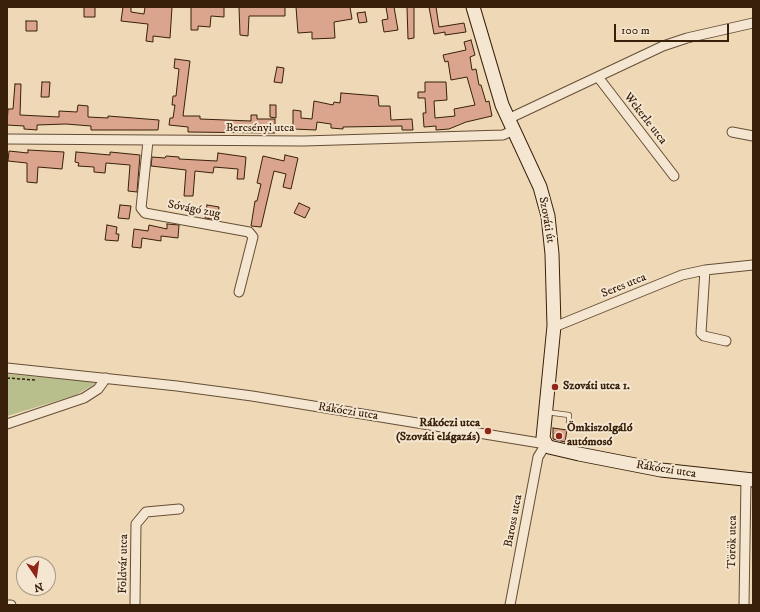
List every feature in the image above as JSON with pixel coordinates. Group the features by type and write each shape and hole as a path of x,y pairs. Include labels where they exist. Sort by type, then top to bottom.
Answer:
{"main road":[{"name":"Szováti út","path":"474,7 498,93 510,125 532,169 545,202 552,254 554,326 543,438 546,444"},
{"name":"Rákóczi utca","path":"546,444 549,447 578,454 647,467 750,480"}],"street":[{"path":"510,125 598,77 676,41 753,23"},
{"name":"Wekerle utca","path":"598,77 674,176"},
{"name":"Bercsényi utca","path":"7,139 304,142 503,135 510,125"},
{"path":"732,132 753,136"},
{"name":"Sóvágó zug","path":"148,141 141,208 145,212 249,232 253,237 240,292"},
{"name":"Seres utca","path":"554,326 682,276 705,270 753,265"},
{"path":"705,270 701,333 704,336 726,341"},
{"name":"Rákóczi utca","path":"7,368 106,378 252,396 546,444"},
{"path":"7,424 84,398 98,389 106,378"},
{"name":"Baross utca","path":"510,605 538,458 546,444"},
{"name":"Török utca","path":"744,605 750,480"},
{"name":"Földvár utca","path":"135,605 136,524 146,512 179,509"}],"lane":[{"path":"546,412 569,415 568,426"}],"green space":[{"path":"7,374 98,382 76,395 7,416"}],"building":[{"path":"84,7 95,7 95,17 84,17"},
{"path":"123,7 131,7 131,12 144,14 145,7 172,7 170,38 153,36 153,42 146,41 148,24 121,21"},
{"path":"191,7 224,7 224,17 211,16 210,27 198,26 198,30 191,30"},
{"path":"239,7 285,7 285,16 249,16 248,36 240,35"},
{"path":"296,7 350,7 352,19 334,22 335,38 312,39 312,32 298,33"},
{"path":"386,7 394,7 398,30 384,32 382,20 388,19"},
{"path":"407,7 414,7 414,38 408,39"},
{"path":"429,7 436,7 439,27 464,23 466,32 445,35 445,32 434,34"},
{"path":"365,12 367,22 359,23 357,13"},
{"path":"26,21 37,21 37,31 26,31"},
{"path":"471,40 475,55 470,57 472,70 476,69 479,85 481,85 486,102 489,101 492,116 466,122 449,129 436,130 436,126 424,127 423,113 426,113 425,98 418,98 418,92 425,92 425,82 446,82 447,100 434,101 435,118 455,116 454,109 475,105 467,77 451,80 448,61 445,62 443,55 466,50 464,42"},
{"path":"175,59 190,61 183,116 200,116 200,119 251,121 251,115 257,115 257,119 275,119 275,133 188,132 188,127 169,125 170,118 173,118 175,105 172,105 173,96 176,96 179,69 174,68"},
{"path":"277,67 284,68 282,83 274,82"},
{"path":"42,82 50,82 49,97 41,97"},
{"path":"15,84 21,84 20,115 59,117 59,111 77,112 78,105 88,106 88,117 108,118 108,116 159,120 158,130 91,130 91,126 66,124 37,125 37,130 24,129 24,126 7,125 8,109 13,109"},
{"path":"341,93 378,96 379,106 390,106 391,120 412,119 413,130 402,130 402,126 343,127 343,129 331,128 331,124 317,122 316,130 293,129 293,110 301,111 301,118 312,119 314,101 333,105 334,102 340,103"},
{"path":"270,105 276,105 276,118 270,117"},
{"path":"28,150 64,152 62,169 38,167 37,183 27,182 27,163 8,161 9,151 28,153"},
{"path":"76,152 110,155 110,152 140,155 137,192 128,191 130,165 106,163 105,173 94,172 94,167 78,166 79,163 75,162"},
{"path":"218,153 246,157 244,179 237,179 238,169 214,167 213,173 195,171 193,196 184,196 186,170 151,166 152,157 165,158 166,156 179,157 179,159 217,161"},
{"path":"285,155 298,158 291,189 283,187 286,174 274,171 261,227 251,226 255,201 257,201 261,184 257,183 263,156 284,161"},
{"path":"299,203 310,208 305,218 294,213"},
{"path":"120,205 131,206 129,219 118,218"},
{"path":"207,205 219,207 217,220 205,218"},
{"path":"167,224 179,225 178,238 161,236 161,241 142,238 141,248 132,247 134,229 148,231 149,225 167,229"},
{"path":"107,225 117,227 116,234 119,234 118,241 105,240"},
{"name":"Ömkiszolgáló autómosó","path":"553,428 567,430 565,442 553,439"}],"place":[{"name":"Szováti utca 1.","path":"555,387"},
{"name":"Rákóczi utca (Szováti elágazás)","path":"488,431"},
{"name":"Ömkiszolgáló autómosó","path":"559,436"}]}
